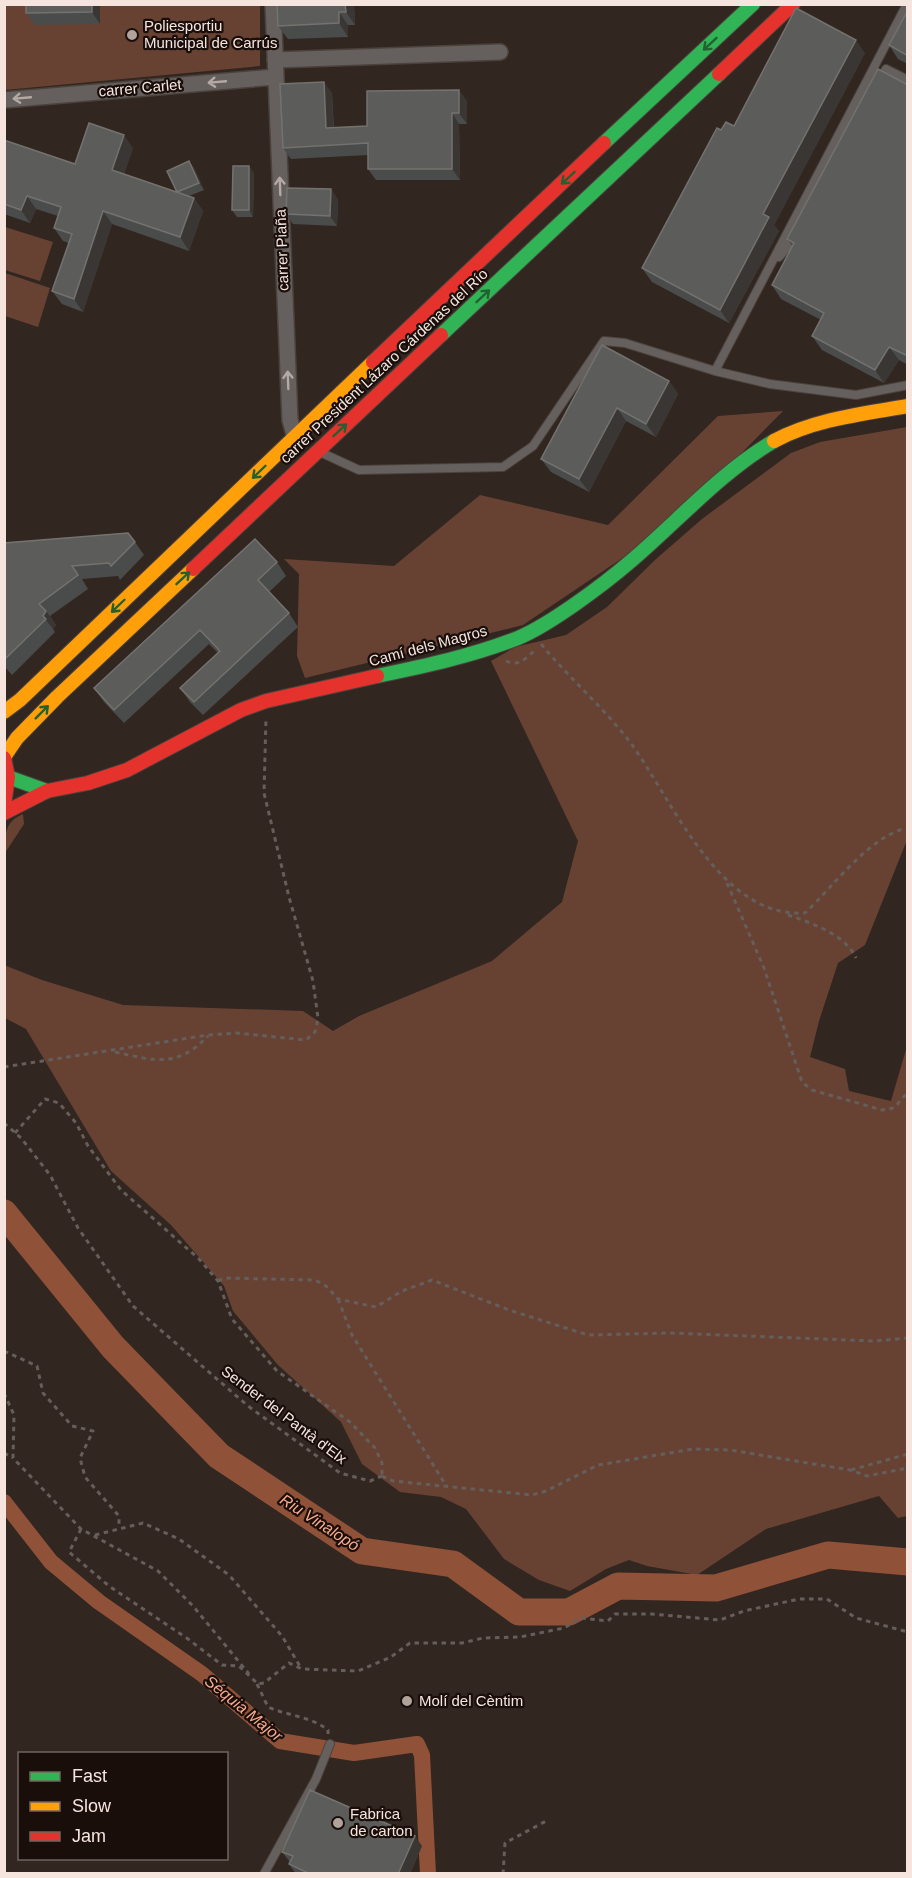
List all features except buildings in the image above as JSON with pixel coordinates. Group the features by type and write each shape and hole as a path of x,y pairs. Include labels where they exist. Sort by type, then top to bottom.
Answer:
{"main road":[{"name":"carrer President Lázaro Cárdenas del Río","path":"6,709 753,4"},
{"name":"carrer President Lázaro Cárdenas del Río","path":"4,758 17,738 57,697 793,4"},
{"name":"Camí dels Magros","path":"4,813 47,791 88,783 127,770 241,711 266,701 456,659 520,637 577,602 630,562 750,455 791,432 808,426 908,406"},
{"path":"4,758 8,777 4,805"},
{"name":"Camí dels Magros","path":"8,777 19,783 47,791"}],"street":[{"name":"carrer Piaña","path":"273,4 290,420 295,438"},
{"path":"274,60 500,52"},
{"name":"carrer Carlet","path":"4,100 275,77"}],"lane":[{"path":"715,371 907,4"},
{"path":"876,90 886,69 908,80"},
{"path":"770,267 802,230"},
{"path":"318,451 359,470 503,466 533,446 604,341 625,343 715,371 770,384 856,395 908,385"},
{"path":"264,1874 316,1779 330,1744"}],"path":[{"path":"530,631 631,744 677,817 726,881 764,968 802,1082 812,1090 882,1110 894,1108 908,1092"},
{"path":"4,1067 208,1035 237,1033 306,1040 315,1032 318,1018 313,981 289,897 264,793 266,701"},
{"path":"786,914 805,913 879,841 899,830 908,828"},
{"path":"726,881 753,898 835,936 851,947 856,958"},
{"path":"114,1051 142,1058 171,1060 192,1052 208,1035"},
{"path":"15,1133 45,1099 59,1103 76,1123 88,1146 121,1190 199,1259 218,1281 232,1319 277,1371 350,1422 375,1448 382,1463 382,1476"},
{"name":"Sender del Pantà d'Elx","path":"4,1123 50,1175 78,1228 133,1306 248,1406 340,1473 370,1481 382,1476 393,1481 532,1495 546,1491 598,1465 693,1449 729,1450 850,1470 867,1476 908,1468"},
{"path":"218,1281 225,1278 315,1280 326,1286 338,1299 352,1335 447,1487"},
{"path":"338,1299 376,1307 402,1291 432,1280 509,1311 588,1335 670,1333 874,1341 908,1338"},
{"path":"4,1351 37,1366 43,1393 72,1426 93,1431 80,1458 85,1477 119,1516 119,1527"},
{"path":"4,1393 14,1415 13,1458"},
{"path":"4,1453 13,1458 81,1529 158,1571 193,1606 258,1684 268,1707 285,1714 316,1720 328,1730 330,1744"},
{"path":"850,1470 908,1454"},
{"path":"94,1536 119,1527 143,1523 179,1539 229,1575 282,1636 302,1669"},
{"path":"81,1529 69,1552 109,1586 188,1639 222,1665 239,1666 258,1684"},
{"path":"258,1684 264,1683 288,1663 302,1669 358,1671 391,1657 410,1643 462,1643 483,1638 520,1637 564,1628 581,1618 609,1621 615,1614 652,1614 720,1620 744,1611 799,1599 827,1599 856,1617 908,1632"},
{"path":"503,1874 505,1843 548,1820"}],"shaded area":[{"name":"Poliesportiu Municipal de Carrús","path":"4,5 260,5 260,66 5,90"},
{"path":"5,227 53,242 40,281 5,270"},
{"path":"5,273 50,288 38,327 5,316"},
{"path":"783,411 670,526 523,625 305,678 297,656 299,574 284,559 394,566 480,495 608,525 718,416"},
{"path":"907,427 907,840 865,945 838,963 810,1057 845,1069 849,1091 891,1101 907,1046 907,1516 898,1518 879,1496 766,1529 697,1575 647,1566 629,1560 606,1569 570,1591 539,1580 504,1559 466,1509 441,1497 400,1492 362,1464 341,1422 278,1365 233,1311 224,1286 171,1225 111,1171 26,1029 5,1018 4,965 42,980 123,1005 303,1011 333,1031 359,1016 492,961 562,902 578,841 491,661 515,647 566,635 607,607 656,559 702,519 791,453 820,442"},
{"path":"23,814 24,824 5,853 9,825"}],"waterway":[{"name":"Riu Vinalopó","path":"4,1213 113,1347 219,1456 362,1551 453,1564 519,1612 569,1612 618,1586 716,1588 828,1555 908,1562"},
{"name":"Séquia Major","path":"4,1502 51,1562 99,1602 202,1674 280,1741 354,1753 417,1744 422,1755 428,1874"}],"traffic: fast":[{"path":"604,143 753,4"},
{"path":"441,335 719,74"},
{"path":"377,676 483,650 531,632 576,603 619,571 718,482 774,441"},
{"path":"8,777 47,791"}],"traffic: slow":[{"path":"4,712 20,700 373,362"},
{"path":"774,441 823,422 908,406"},
{"path":"4,757 17,738 57,697 193,569"}],"traffic: jam":[{"path":"719,74 793,4"},
{"path":"373,362 604,143"},
{"path":"193,569 441,335"},
{"path":"4,813 47,791 88,783 127,770 241,710 266,701 377,676"},
{"path":"4,758 8,777 4,805"}],"place":[{"name":"Poliesportiu Municipal de Carrús","path":"132,35"},
{"name":"Molí del Cèntim","path":"407,1701"},
{"name":"Fabrica de carton","path":"338,1823"}]}
